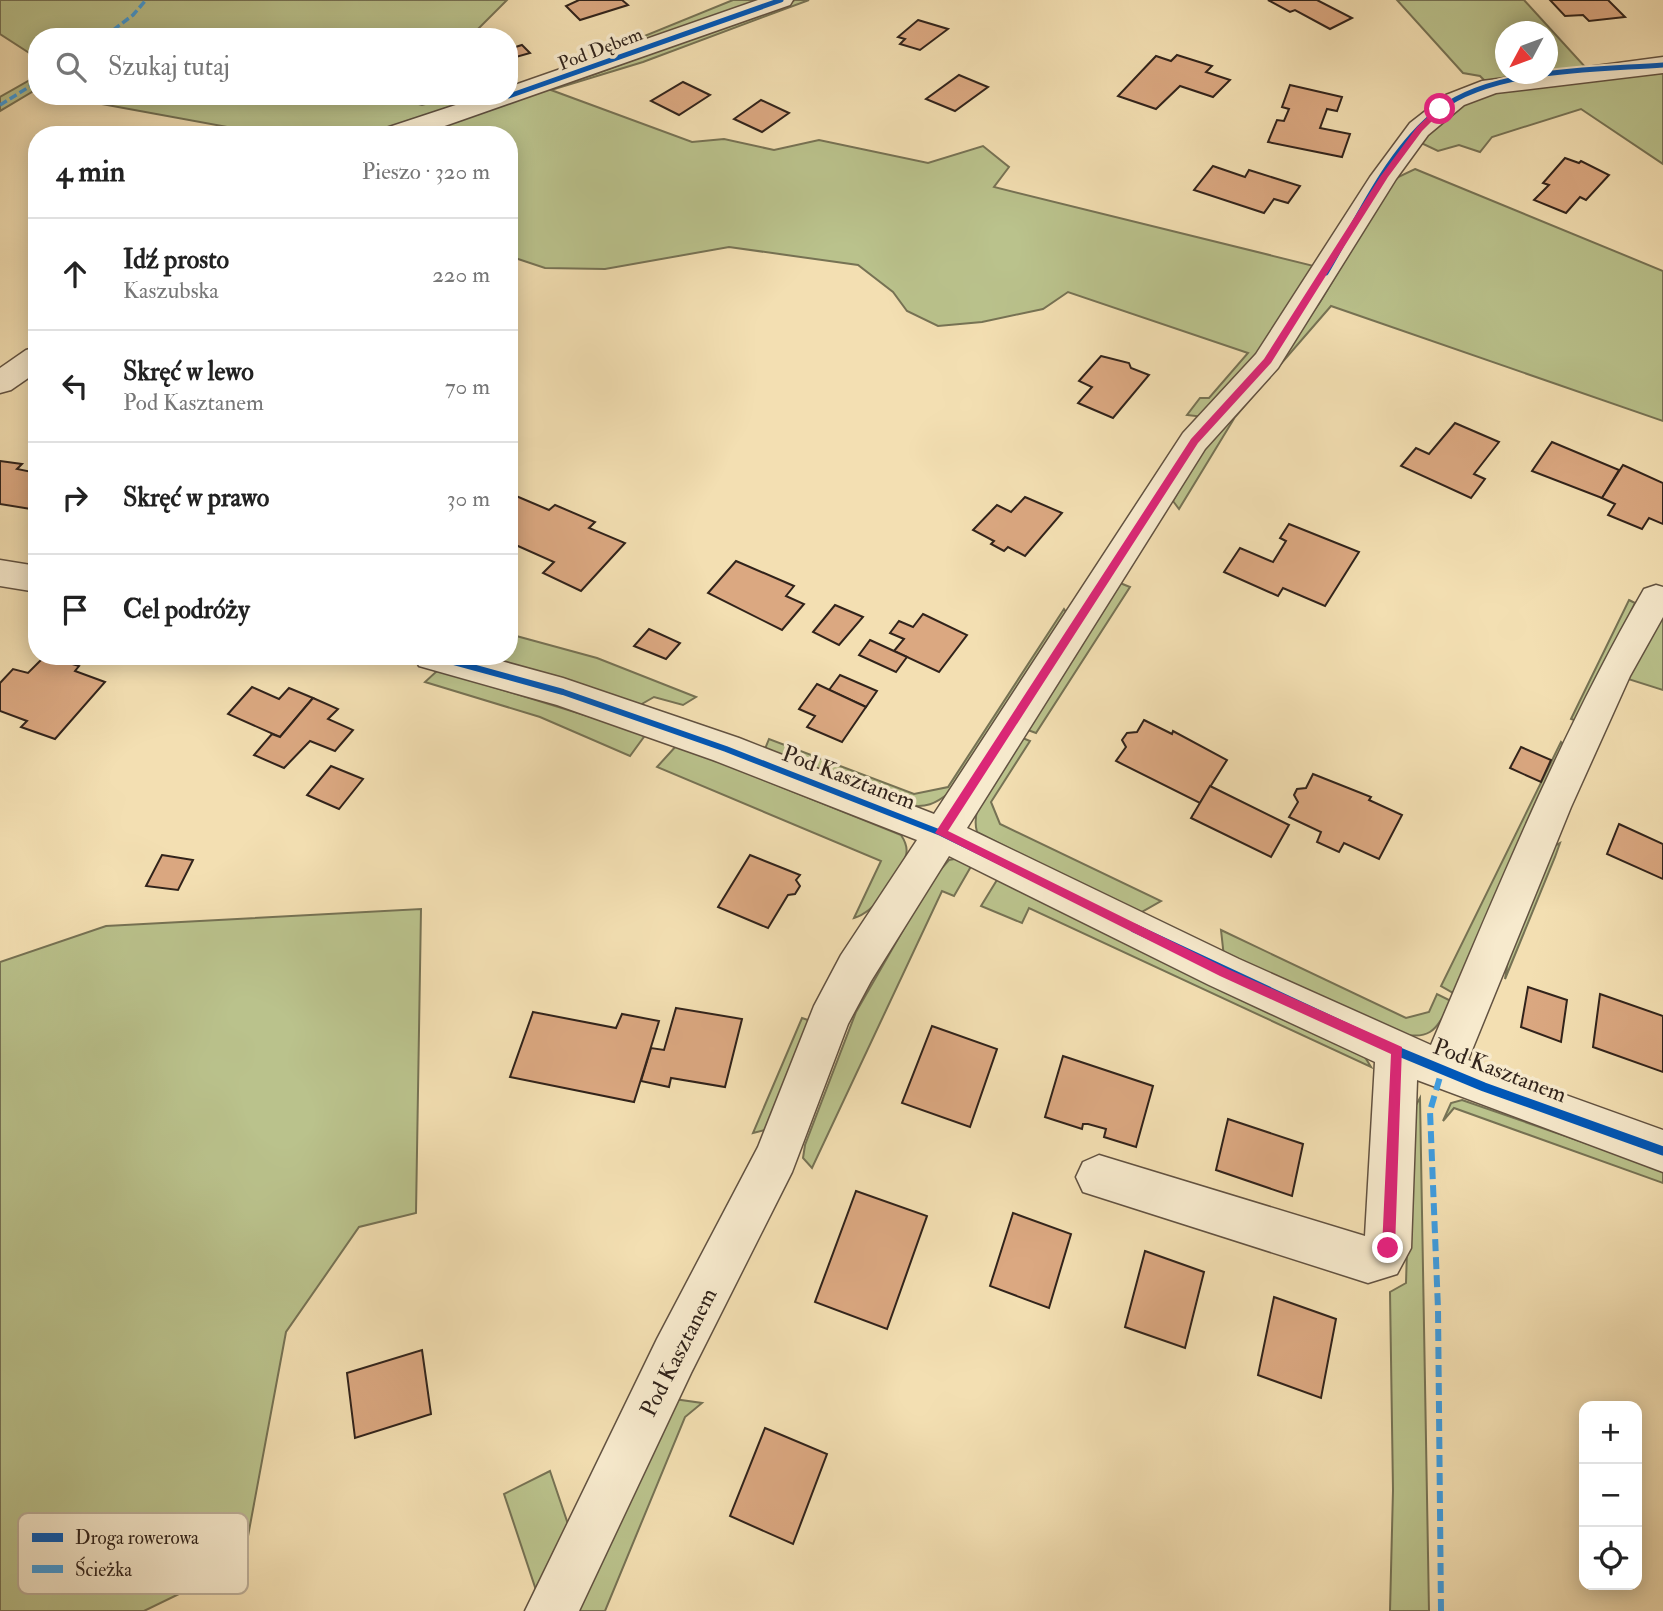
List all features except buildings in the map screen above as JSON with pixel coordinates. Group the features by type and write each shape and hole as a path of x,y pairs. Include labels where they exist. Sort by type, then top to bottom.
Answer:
{"street":[{"name":"Pod Dębem","path":"518,93 781,0"},
{"path":"941,833 1195,441 1267,361 1384,177 1419,129 1447,105 1469,94 1517,81 1663,65"},
{"name":"Pod Dębem","path":"419,126 482,105"},
{"path":"0,383 28,363"},
{"path":"0,573 28,578"},
{"path":"1442,1070 1552,807 1613,674 1656,598"},
{"name":"Pod Kasztanem","path":"465,665 564,692 726,749 941,833 1224,972 1397,1051 1663,1151"},
{"name":"Pod Kasztanem","path":"551,1611 674,1356 776,1157 829,1019 856,968 941,833"},
{"path":"1099,1177 1368,1260 1381,1258 1388,1248 1397,1051"}],"green space":[{"path":"0,0 507,0 479,28 28,28 28,52 0,34"},
{"path":"733,0 771,0 639,43 632,41"},
{"path":"795,0 809,0 643,62 551,90 692,142 724,139 774,150 819,140 928,163 983,146 1009,167 994,187 1322,268 1259,357 1204,417 1187,415 1200,398 1209,398 1248,353 1068,292 1043,309 982,322 938,326 907,311 893,292 858,265 729,247 605,269 545,268 518,259 518,126 432,126 498,105 518,105 518,99 595,74"},
{"path":"1397,0 1524,0 1543,21 1495,21 1495,82 1487,83 1480,76 1463,73"},
{"path":"1558,37 1587,69 1558,73"},
{"path":"1663,73 1663,164 1581,109 1492,137 1480,152 1459,145 1438,151 1419,142 1461,105 1496,90"},
{"path":"28,81 28,94 0,111 0,97"},
{"path":"107,105 467,105 406,126 222,126"},
{"path":"1415,169 1663,271 1663,421 1331,306 1235,417 1179,509 1173,501 1203,445 1278,362 1320,302 1394,179"},
{"path":"1120,583 1130,587 1036,733 1025,729"},
{"path":"1629,600 1635,603 1580,722 1571,719"},
{"path":"1064,609 1068,615 949,793 935,802 920,806 908,805 765,749 769,739 914,794 948,787"},
{"path":"1663,619 1663,690 1628,679 1653,625"},
{"path":"518,636 597,658 696,697 683,705 654,697 640,705 511,665 518,665"},
{"path":"438,670 646,734 630,756 540,717 425,682"},
{"path":"1020,737 1030,741 991,802 1000,824 1161,901 1138,914 977,832 976,820 983,795"},
{"path":"1561,742 1566,747 1455,994 1441,986"},
{"path":"677,745 901,835 907,852 893,883 870,909 854,918 881,861 657,767"},
{"path":"1560,843 1505,979 1512,935 1548,849"},
{"path":"960,858 973,863 954,896 942,891 812,1168 803,1158 805,1145 856,1012 933,878 949,860"},
{"path":"1000,875 1360,1049 1371,1067 1029,908 1022,923 981,906"},
{"path":"421,909 416,1213 359,1227 286,1332 248,1536 248,1513 18,1513 18,1594 179,1594 144,1611 0,1611 0,962 106,926"},
{"path":"1221,930 1406,1018 1429,1012 1437,994 1451,1001 1440,1021 1430,1032 1415,1036 1393,1033 1224,957"},
{"path":"802,1018 808,1020 810,1027 775,1121 765,1130 753,1133"},
{"path":"1420,1098 1429,1611 1390,1611 1393,1490 1390,1292 1406,1283 1411,1114"},
{"path":"1462,1100 1663,1170 1663,1183 1454,1108 1443,1121 1451,1103"},
{"path":"667,1398 702,1403 685,1417 605,1611 571,1611"},
{"path":"550,1471 570,1530 538,1596 504,1494"}],"marked path":[{"path":"116,28 133,15 146,0"},
{"path":"0,105 28,88"},
{"path":"1441,1611 1438,1309 1430,1111 1442,1070"}],"cycle path":[{"path":"518,93 781,0"},
{"path":"1326,273 1391,164 1422,125 1439,110 1459,98 1514,81 1578,72 1663,65"},
{"path":"465,665 563,692 726,749 941,833 1224,972 1397,1051 1484,1087 1663,1151"}],"route":[{"path":"1388,1248 1397,1051 1224,972 941,833 1195,441 1267,361 1384,177 1419,129 1440,109"}]}
